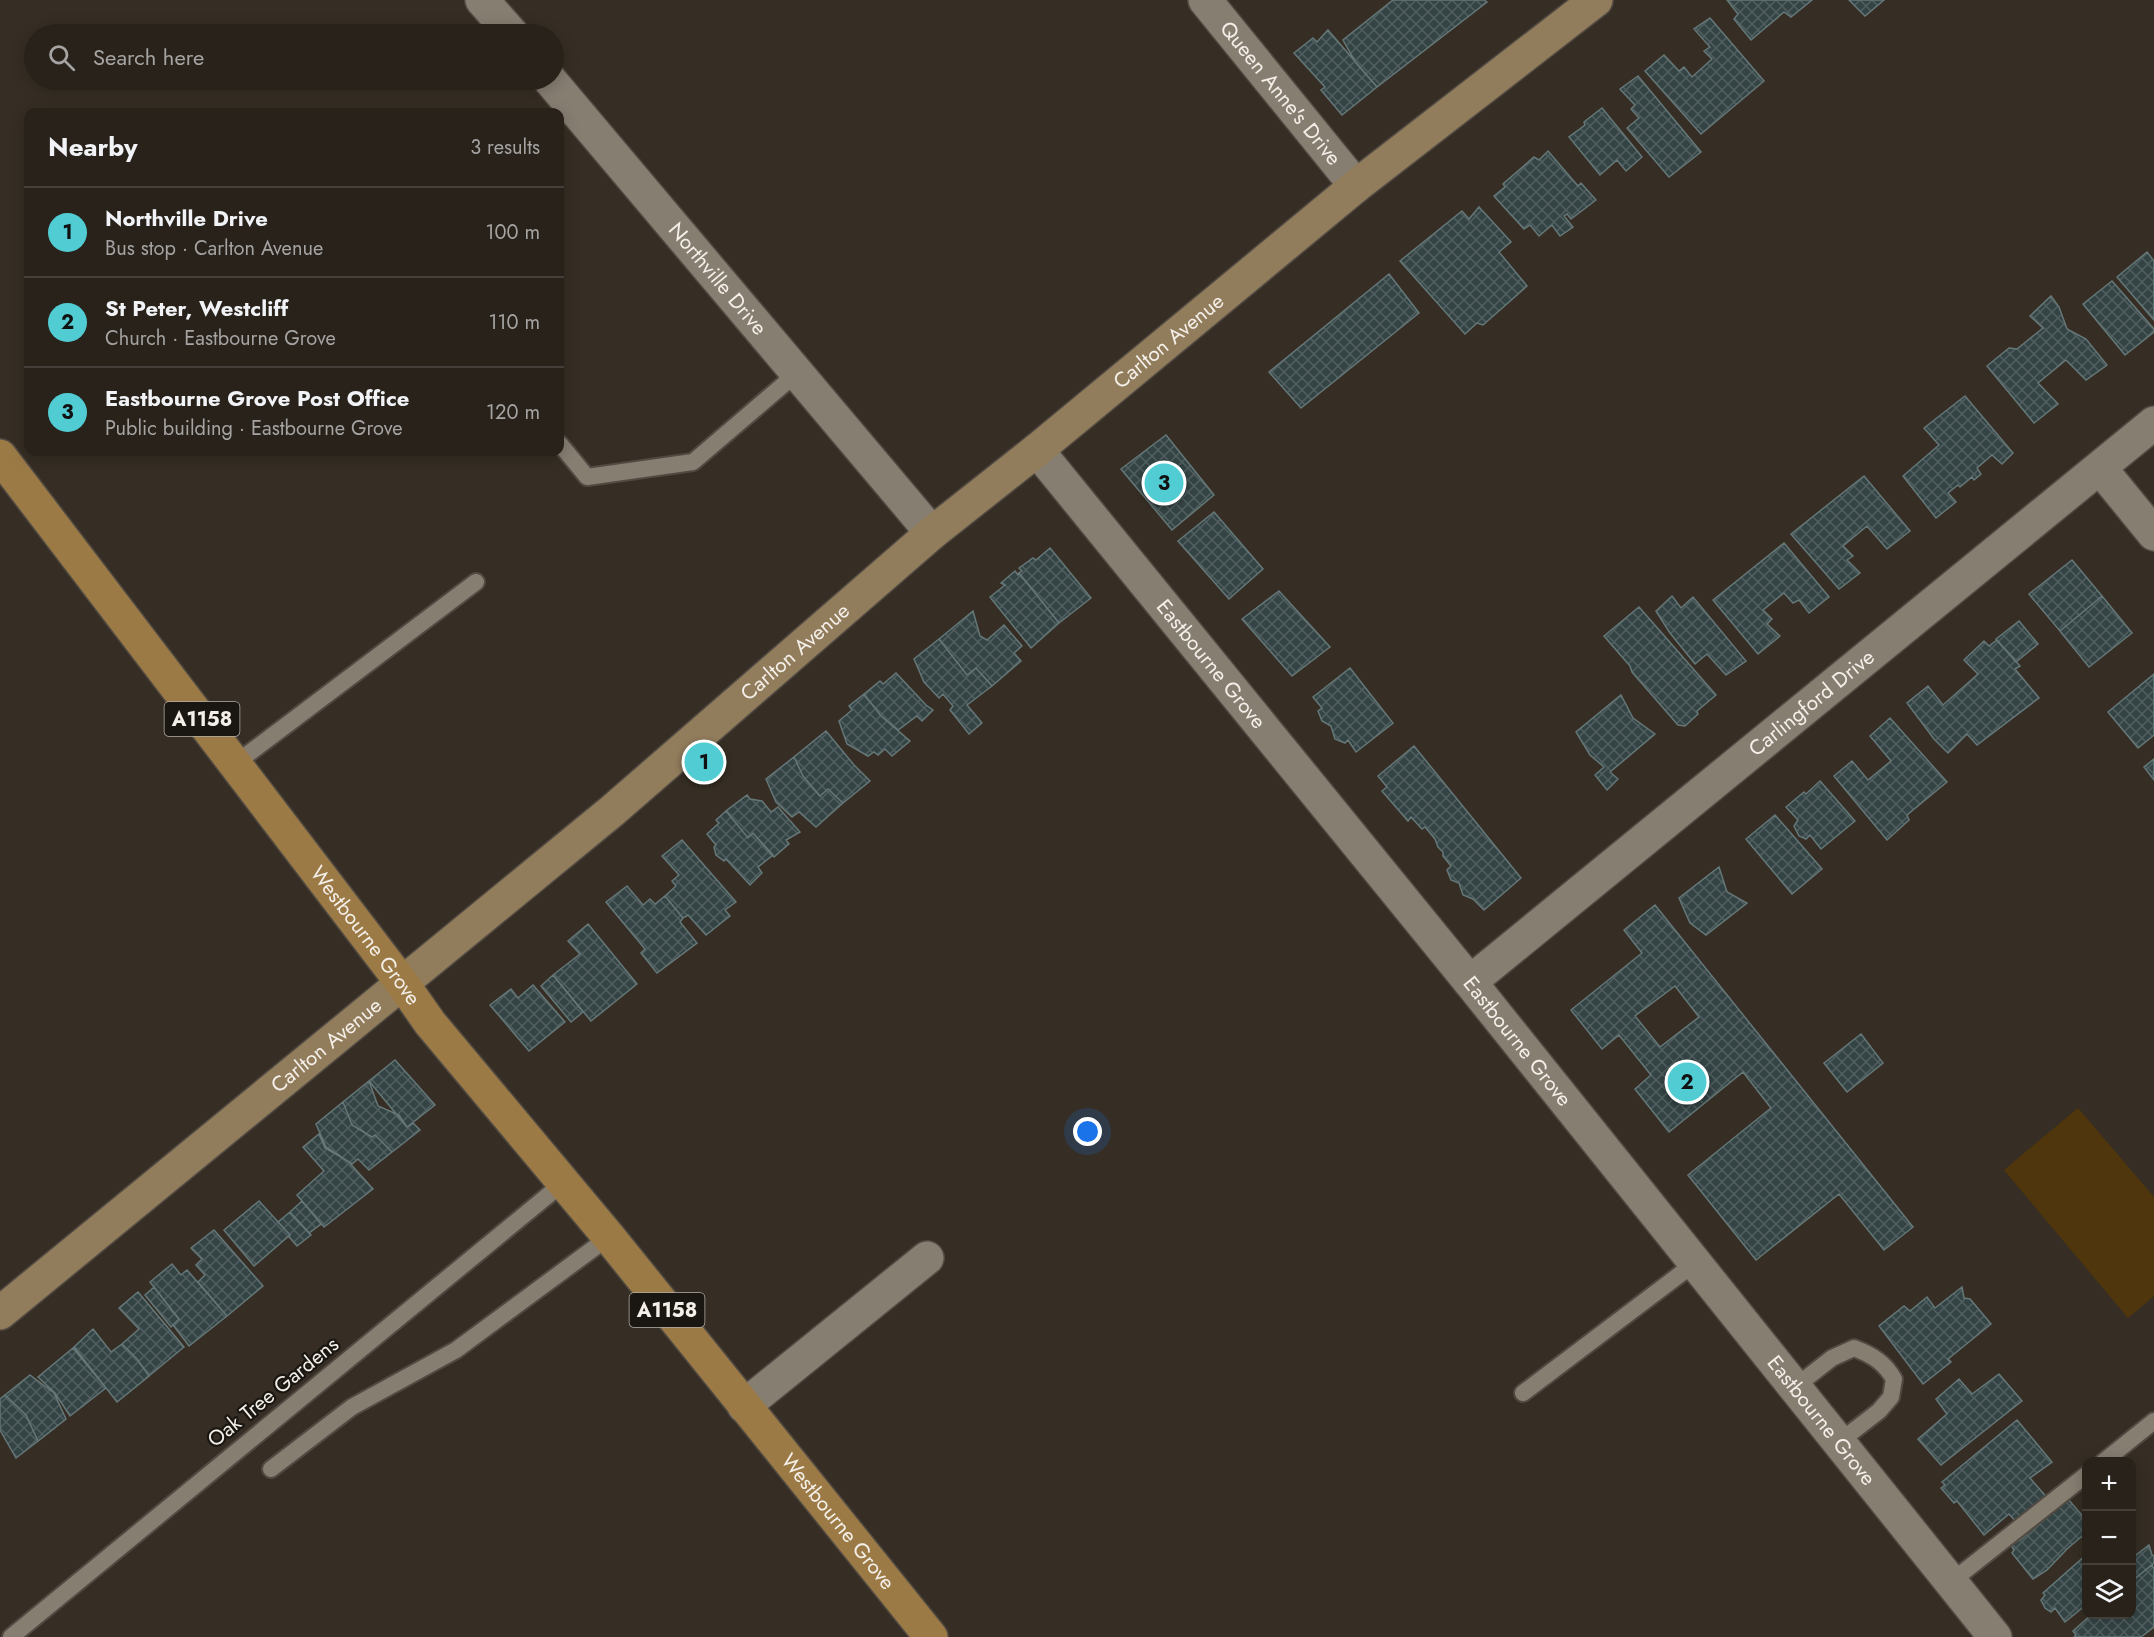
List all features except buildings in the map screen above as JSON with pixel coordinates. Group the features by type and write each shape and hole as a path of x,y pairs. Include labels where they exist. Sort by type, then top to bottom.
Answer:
{"main road":[{"name":"Westbourne Grove","path":"0,456 236,763 430,1023 609,1237 931,1637"}],"street":[{"path":"482,0 503,24"},
{"name":"Queen Anne's Drive","path":"1205,0 1356,186"},
{"name":"Carlton Avenue","path":"0,1313 612,811 932,532 1037,450 1356,186 1596,0"},
{"name":"Northville Drive","path":"558,90 932,532"},
{"name":"Carlingford Drive","path":"1470,982 2154,423"},
{"name":"Eastbourne Grove","path":"1037,450 1470,982 1995,1637"},
{"path":"2100,468 2154,534"},
{"path":"744,1406 927,1258"}],"lane":[{"path":"564,449 587,477 693,462 797,373"},
{"path":"236,763 476,582"},
{"name":"Oak Tree Gardens","path":"11,1637 563,1183"},
{"path":"271,1469 352,1407 456,1350 609,1237"},
{"path":"1523,1393 1695,1263"},
{"path":"1795,1387 1832,1358 1854,1348 1871,1354 1887,1366 1894,1379 1891,1396 1879,1411 1839,1442"},
{"path":"2108,1457 2154,1421"},
{"path":"1952,1581 2082,1478"}],"shaded area":[{"path":"2078,1108 2154,1197 2154,1296 2128,1318 2004,1170"}],"place":[{"name":"Eastbourne Grove Post Office","path":"1164,483"},
{"name":"Northville Drive","path":"704,762"},
{"name":"St Peter, Westcliff","path":"1687,1082"}]}
